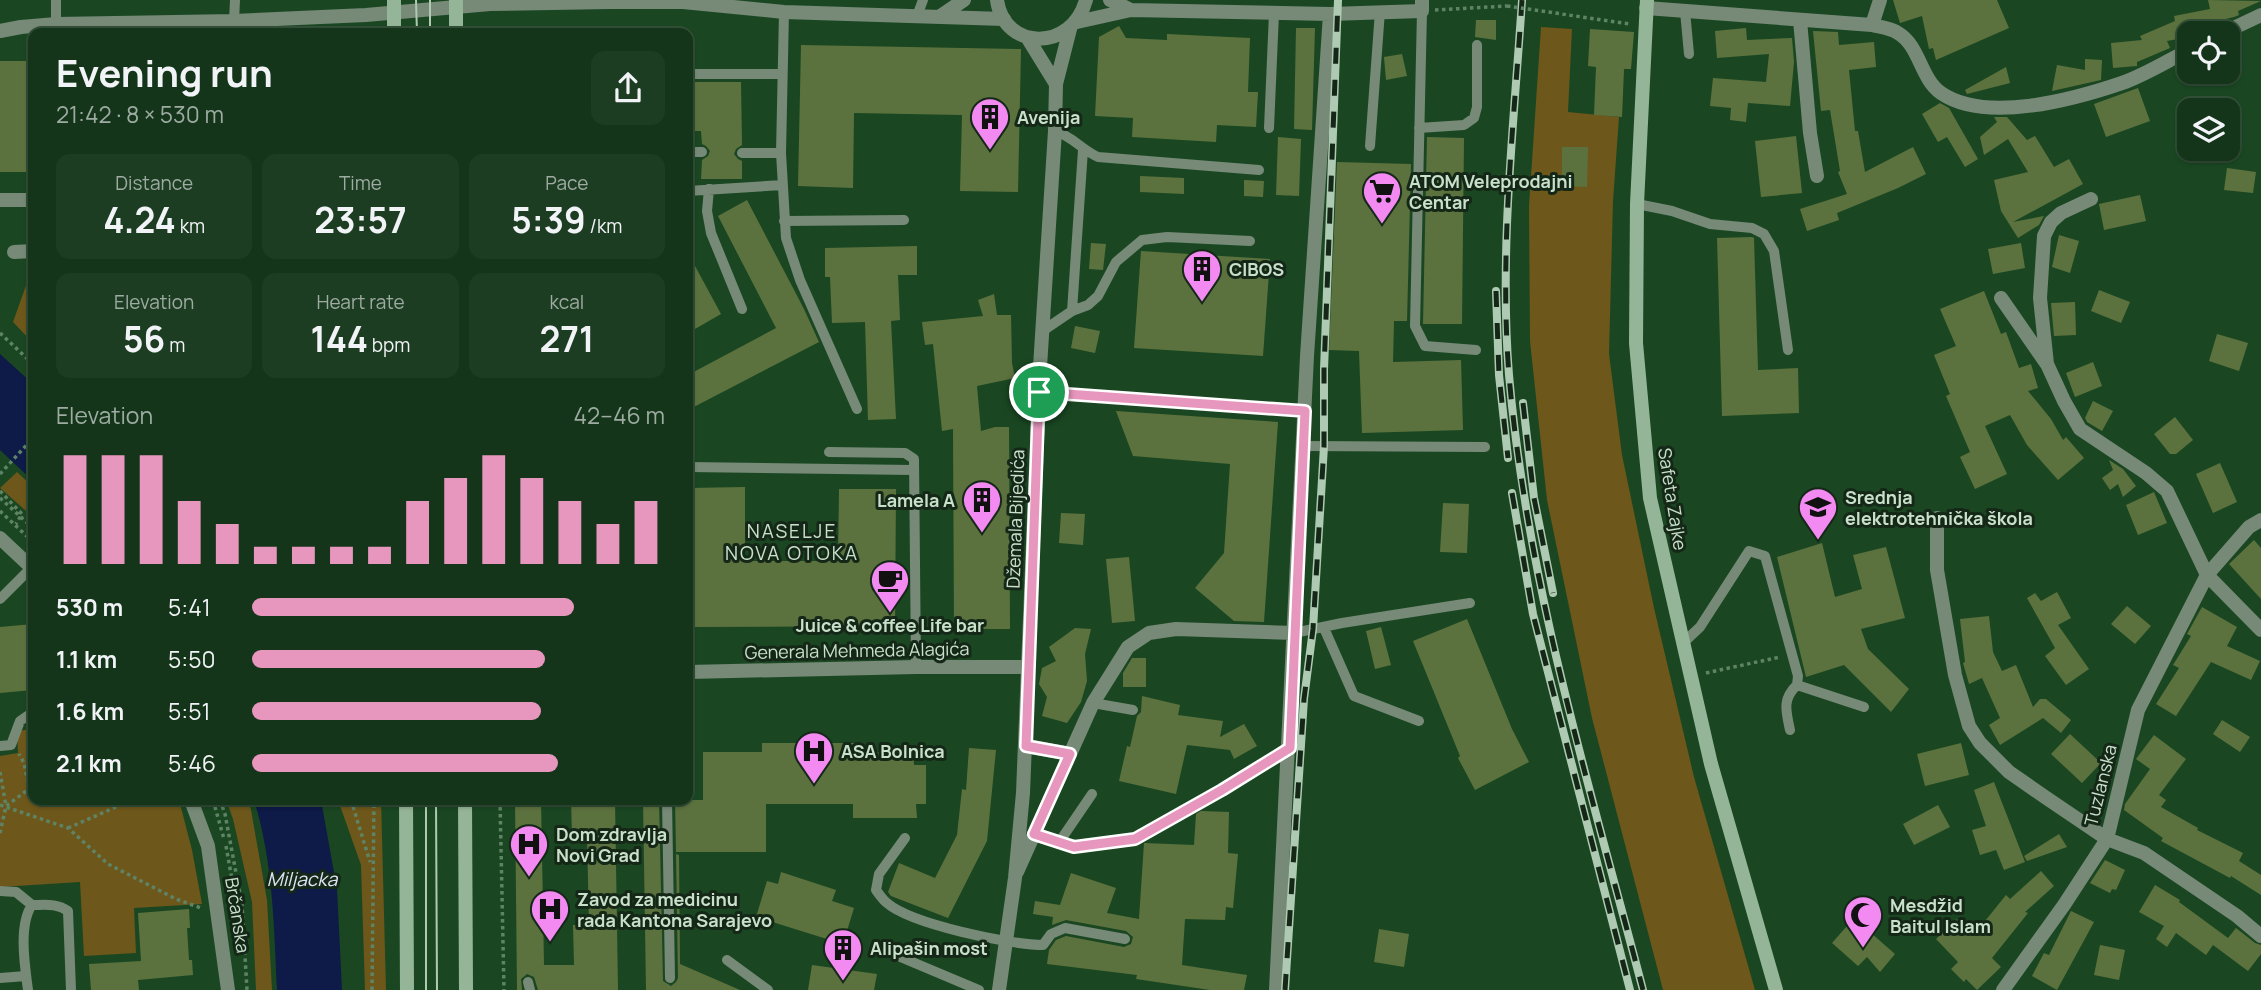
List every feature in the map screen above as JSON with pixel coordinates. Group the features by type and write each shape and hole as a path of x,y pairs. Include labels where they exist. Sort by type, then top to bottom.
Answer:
{"main road":[{"path":"456,3 456,28"},
{"name":"Safeta Zajke","path":"1646,4 1637,204 1636,343 1650,498 1711,764 1776,990"},
{"path":"394,6 394,28"},
{"path":"406,805 407,990"},
{"path":"465,805 466,990"}],"street":[{"path":"939,17 964,0"},
{"path":"998,0 1004,19 1014,30 1027,37 1042,39 1052,38 1073,25 1131,10 1184,6 1330,14 1353,6 1380,11 1422,5"},
{"name":"Džemala Bijedića","path":"999,990 1014,878 1026,746 1039,392 1056,84 1073,25 1086,0"},
{"path":"1111,0 1131,10"},
{"path":"1872,25 1880,0"},
{"path":"0,31 56,24 234,27 394,6 456,3 683,2 784,12 1004,19"},
{"path":"1646,4 1685,11 1872,25 1897,32 1911,46 1940,93 1983,107 2007,108 2047,104 2124,82 2177,56"},
{"path":"1276,990 1303,446 1330,14"},
{"path":"2240,25 2261,15"},
{"path":"1800,20 1810,133 1817,176"},
{"path":"1027,37 1056,84"},
{"path":"2047,364 2040,298 2044,236 2051,222 2061,213 2091,199"},
{"path":"0,200 28,200"},
{"path":"14,251 28,251"},
{"path":"2001,298 2047,364 2080,429 2146,473 2167,491 2207,575 2261,630"},
{"path":"1937,518 1937,570 1955,676 1969,726 1980,743 2009,772 2107,839 2144,853 2237,916 2261,936"},
{"name":"Tuzlanska","path":"2003,990 2107,839 2138,710 2207,575 2249,527 2261,520"},
{"path":"0,537 28,564"},
{"name":"Džemala Bijedića","path":"1014,878 1093,703 1128,648 1150,633 1176,629 1294,633"},
{"name":"Generala Mehmeda Alagića","path":"693,672 1028,667"},
{"path":"1026,746 1070,754"},
{"name":"Brčanska","path":"193,805 208,846 228,990"}],"lane":[{"path":"56,24 57,0"},
{"path":"234,0 234,27"},
{"path":"917,16 923,0"},
{"path":"1422,5 1415,326 1425,346 1476,350"},
{"path":"1370,146 1380,11"},
{"path":"1685,11 1689,54"},
{"path":"784,12 781,153 784,221 790,253 800,281 857,409"},
{"path":"1269,128 1275,13"},
{"path":"1419,128 1464,125 1474,118 1477,107 1478,44"},
{"path":"693,74 782,74"},
{"path":"1055,131 1068,135 1083,150 1098,157 1259,170"},
{"path":"1072,311 1083,150"},
{"path":"693,152 702,152"},
{"path":"742,153 781,153"},
{"path":"693,191 782,185"},
{"path":"709,189 707,211 710,233 742,309"},
{"path":"1637,204 1672,211 1710,224 1752,228 1764,234 1774,250 1788,350"},
{"path":"784,221 904,220"},
{"path":"1044,330 1072,311 1088,305 1098,296 1116,262 1142,240 1167,237 1250,242"},
{"path":"1039,392 1305,411"},
{"path":"1303,446 1485,447"},
{"path":"829,452 905,453 914,459 916,667"},
{"path":"693,467 913,470"},
{"path":"1682,644 1700,628 1749,551 1765,556 1798,676 1797,685 1784,703 1790,730"},
{"path":"0,599 28,572"},
{"path":"1294,633 1470,603"},
{"path":"1324,628 1354,696 1419,721"},
{"path":"1797,685 1864,707"},
{"path":"1093,703 1133,710"},
{"path":"5,746 20,721 28,715"},
{"path":"1034,834 1074,847 1135,839 1211,797 1290,748"},
{"path":"1060,841 1092,794"},
{"path":"667,805 670,978"},
{"path":"905,838 878,874 876,890 887,904 919,921 984,937 1043,945 1051,934 1065,929 1125,939"},
{"path":"0,891 16,892 32,905 60,905 68,911 71,990"},
{"path":"28,990 24,929 27,913 32,905"},
{"path":"879,948 979,990"},
{"path":"727,960 768,990"},
{"path":"0,978 26,976"}],"path":[{"path":"1422,5 1478,8 1507,6 1630,24"},
{"path":"0,333 28,358"},
{"path":"0,474 28,443"},
{"path":"0,491 22,514 15,525"},
{"path":"0,498 28,523"},
{"path":"0,511 28,537"},
{"path":"1690,676 1792,655"},
{"path":"5,746 24,763 28,784"},
{"path":"0,772 6,806 0,833"},
{"path":"6,806 28,790"},
{"path":"0,805 68,828 108,864 176,899 219,915"},
{"path":"68,828 121,805"},
{"path":"222,805 243,905 247,990"},
{"path":"353,805 372,867"},
{"path":"372,990 374,805"},
{"path":"500,805 505,990"}],"shaded area":[{"path":"1541,27 1572,29 1568,112 1619,117 1613,201 1609,354 1622,455 1654,608 1694,777 1755,990 1663,990 1592,718 1547,500 1530,341 1529,206"},
{"path":"28,280 28,338 13,322"},
{"path":"17,472 28,482 28,513 0,488"},
{"path":"28,730 28,805 180,805 202,904 134,908 136,953 84,956 80,882 0,887 0,756 18,753 17,731"},
{"path":"228,805 250,805 267,900 272,990 256,990 252,902"},
{"path":"340,805 381,805 386,990 365,990 361,865"}],"water":[{"path":"0,354 28,379 28,476 0,450"},
{"name":"Miljacka","path":"255,805 322,805 337,889 342,990 277,990 269,870"}],"building":[{"path":"1893,0 1997,0 2009,28 1936,60 1933,48 1929,49 1922,16 1900,23"},
{"path":"2208,0 2261,1 2238,11 2239,15 2234,17 2217,21 2177,21 2177,39 2167,41 2170,48 2137,62 2137,66 2113,68 2111,43 2142,40 2140,36 2175,21 2174,16 2210,9"},
{"path":"1476,20 1496,20 1496,40 1475,37"},
{"path":"1119,26 1126,38 1167,40 1167,34 1250,38 1248,92 1258,92 1256,127 1217,125 1216,142 1132,137 1133,118 1095,116 1099,37"},
{"path":"1296,28 1315,28 1312,130 1294,129"},
{"path":"1746,28 1747,40 1792,38 1794,62 1790,106 1748,103 1746,122 1730,120 1731,108 1710,106 1713,78 1766,82 1769,54 1717,58 1715,31"},
{"path":"1590,29 1634,32 1631,69 1624,69 1622,117 1594,115 1596,67 1588,66"},
{"path":"1813,31 1838,32 1839,45 1874,42 1876,67 1849,70 1855,131 1858,131 1865,172 1913,147 1926,174 1837,213 1839,220 1807,231 1800,209 1847,194 1838,172 1840,171 1830,110 1821,111"},
{"name":"Avenija","path":"801,45 1021,49 1018,192 960,191 962,115 854,113 853,188 798,186"},
{"path":"1402,54 1407,76 1386,80 1384,57"},
{"path":"2085,59 2102,60 2101,80 2052,91 2057,65 2085,70"},
{"path":"0,61 28,61 28,172 0,172"},
{"path":"2006,67 2010,83 1967,94 1965,90"},
{"path":"693,82 741,82 742,145 734,154 742,161 742,179 701,179 702,160 710,151 702,144 701,131 693,131"},
{"path":"2138,88 2150,121 2106,137 2094,104"},
{"path":"1940,103 1949,108 1978,159 1965,167 1947,137 1938,142 1922,114"},
{"path":"1994,117 2007,117 2027,140 2035,136 2054,167 2069,159 2083,184 2013,222 2044,216 2039,225 2018,238 2001,211 1994,180 2028,172 2008,139 1984,155 1980,137 1997,122"},
{"path":"1796,136 1802,193 1761,197 1755,141"},
{"path":"1278,137 1301,139 1299,196 1276,195"},
{"path":"1427,137 1464,138 1462,324 1423,324"},
{"path":"1562,147 1588,147 1587,187 1562,186"},
{"path":"1337,162 1411,164 1407,321 1394,321 1393,362 1461,360 1463,430 1362,433 1359,351 1329,350"},
{"path":"2227,168 2256,172 2253,193 2224,190"},
{"path":"1140,176 1184,178 1184,194 1140,192"},
{"path":"1244,180 1264,181 1263,197 1244,196"},
{"path":"2140,195 2146,221 2104,230 2099,204"},
{"path":"747,200 819,342 693,407 693,372 776,328 718,216"},
{"path":"2059,235 2079,241 2070,273 2052,267"},
{"path":"1752,237 1758,370 1798,368 1799,413 1722,416 1717,238"},
{"path":"1091,243 1106,244 1103,270 1089,269"},
{"path":"2021,243 2025,268 1993,274 1988,249"},
{"path":"917,246 917,275 898,275 900,320 891,321 896,419 868,420 865,322 832,323 830,277 825,277 825,248"},
{"name":"CIBOS","path":"1141,251 1270,259 1263,356 1134,348"},
{"path":"693,262 721,314 693,330"},
{"path":"2099,290 2130,302 2121,323 2091,311"},
{"path":"1984,291 2001,334 2006,332 2019,368 2031,364 2038,388 2028,391 2051,419 2063,440 2066,437 2084,458 2058,480 2027,445 2010,415 1985,426 2007,474 1975,489 1960,457 1970,452 1946,396 1950,394 1934,355 1956,346 1940,309"},
{"path":"994,294 997,315 1011,315 1015,378 977,386 981,431 1009,427 1010,629 954,629 953,429 942,431 933,344 925,345 922,322 983,316 978,300"},
{"path":"2075,302 2076,335 2054,336 2051,303"},
{"path":"1075,326 1100,331 1095,353 1071,348"},
{"path":"2217,334 2248,343 2239,371 2209,361"},
{"path":"2093,362 2102,386 2075,397 2066,373"},
{"path":"2093,401 2113,411 2102,431 2085,418"},
{"path":"1116,411 1278,422 1264,622 1234,621 1195,588 1224,553 1230,464 1133,456"},
{"path":"2175,417 2193,440 2176,454 2170,454 2154,434"},
{"path":"2109,460 2123,469 2136,486 2123,497 2118,484 2110,490 2102,478 2113,470"},
{"path":"2220,463 2237,502 2213,513 2196,474"},
{"path":"745,487 745,561 838,561 839,489 896,489 895,626 693,627 693,488"},
{"path":"2154,492 2167,523 2138,535 2126,505"},
{"path":"1443,503 1469,504 1467,553 1440,552"},
{"path":"1061,513 1085,514 1083,545 1059,543"},
{"path":"2254,540 2261,548 2261,599 2229,564"},
{"path":"1822,543 1835,597 1862,589 1853,555 1886,547 1905,618 1861,629 1868,649 1909,689 1891,712 1844,665 1806,677 1777,557"},
{"path":"1129,557 1135,621 1112,623 1106,559"},
{"path":"2057,592 2071,618 2058,625 2089,669 2066,685 2045,656 2055,648 2027,598 2035,593 2041,601"},
{"path":"2127,606 2151,626 2135,644 2111,624"},
{"path":"2202,607 2237,627 2227,646 2260,661 2251,680 2211,662 2176,716 2156,704 2179,668 2173,665 2191,636 2187,634"},
{"path":"1989,616 1993,652 2002,671 2016,665 2033,707 2040,699 2046,699 2071,720 2061,733 2043,718 2000,745 1989,725 2000,718 1982,678 1969,684 1963,663 1960,619"},
{"path":"1467,619 1512,729 1529,762 1475,790 1458,758 1460,756 1413,641"},
{"path":"28,624 28,690 0,693 0,627"},
{"path":"1381,627 1391,665 1375,669 1366,631"},
{"path":"1075,628 1091,629 1085,654 1087,681 1081,702 1067,723 1042,716 1047,697 1039,684 1042,668 1056,661 1049,647"},
{"path":"1132,658 1146,658 1146,687 1123,687 1123,673"},
{"path":"1142,696 1180,705 1178,715 1223,721 1220,737 1244,724 1257,746 1234,759 1230,750 1187,745 1176,794 1119,781 1127,746 1130,747 1137,716 1141,712"},
{"path":"2222,720 2250,737 2240,752 2213,734"},
{"path":"2070,734 2101,763 2082,783 2051,754"},
{"path":"2154,735 2186,759 2159,795 2166,800 2161,807 2198,828 2197,830 2243,853 2239,861 2261,875 2261,895 2231,876 2230,878 2161,841 2163,838 2124,810 2125,804 2150,769 2136,759"},
{"name":"ASA Bolnica","path":"762,743 856,743 856,752 913,752 914,765 926,765 926,804 916,804 917,818 853,818 853,804 766,804 766,852 676,852 675,805 693,805 693,800 703,800 703,752 762,752"},
{"path":"1961,743 1969,775 1925,786 1917,754"},
{"path":"969,748 996,750 987,841 948,918 891,896 888,892 899,863 935,878 957,835 962,789 966,790"},
{"path":"1994,782 2025,862 2004,870 1996,850 1980,855 1972,830 1986,826 1974,790"},
{"name":"Dom zdravlja Novi Grad","path":"515,805 541,805 544,965 574,965 573,925 589,925 587,836 572,836 571,805 615,805 618,990 538,990 534,977 527,974 521,979 522,990 517,990"},
{"path":"643,805 659,805 663,981 671,986 678,978 676,854 679,855 680,964 740,990 646,990"},
{"path":"1938,805 1950,827 1914,845 1903,824"},
{"path":"1201,811 1229,812 1228,853 1238,854 1233,908 1226,907 1225,920 1185,919 1182,965 1247,975 1244,990 1210,990 1136,979 1137,975 1047,964 1049,950 1056,940 1066,936 1124,947 1131,944 1133,937 1126,931 1066,920 1052,925 1053,917 1033,914 1035,901 1060,905 1071,873 1116,888 1107,913 1139,919 1144,843 1194,845 1196,814"},
{"path":"2059,834 2067,847 2027,861 2024,856"},
{"path":"2105,860 2125,870 2116,890 2112,889 2110,893 2090,883"},
{"path":"2041,871 2054,886 2025,912 2028,913 1992,958 2001,967 1977,990 1951,969 1958,962 1936,939 1957,919 1973,936 2006,895 2010,899"},
{"path":"781,872 836,890 832,901 854,908 843,944 756,917 767,881 778,884"},
{"path":"2155,885 2180,900 2179,902 2228,938 2236,928 2261,945 2261,954 2248,971 2213,945 2206,955 2176,933 2167,947 2156,939 2164,926 2139,912"},
{"path":"189,909 190,928 187,928 193,975 138,980 139,990 91,990 89,964 141,961 138,913"},
{"path":"2071,911 2094,922 2057,990 2032,976 2044,953 2049,955"},
{"name":"Mesdžid Baitul Islam","path":"1854,918 1895,954 1880,972 1867,957 1858,966 1832,943"},
{"path":"1379,929 1409,934 1404,967 1374,962"},
{"path":"2100,945 2125,950 2119,980 2094,975"},
{"name":"Alipašin most","path":"812,965 877,974 874,990 808,990"}],"tram line":[{"path":"416,0 417,28"},
{"path":"430,0 430,28"},
{"path":"426,805 426,990"},
{"path":"436,805 437,990"}],"railway":[{"path":"1285,990 1304,699 1313,629 1324,446 1324,370 1338,0"},
{"path":"1522,0 1509,188 1506,282 1509,375 1518,453 1545,608 1582,762 1643,990"},
{"path":"1496,291 1499,375 1508,458"},
{"path":"1523,403 1534,498 1553,593"},
{"path":"1512,493 1533,614 1630,990"}],"place":[{"name":"Avenija","path":"990,151"},
{"name":"ATOM Veleprodajni Centar","path":"1382,225"},
{"name":"CIBOS","path":"1202,303"},
{"name":"Lamela A","path":"982,534"},
{"name":"Srednja elektrotehnička škola","path":"1818,541"},
{"name":"Juice & coffee Life bar","path":"890,614"},
{"name":"ASA Bolnica","path":"814,785"},
{"name":"Dom zdravlja Novi Grad","path":"529,878"},
{"name":"Zavod za medicinu rada Kantona Sarajevo","path":"550,943"},
{"name":"Mesdžid Baitul Islam","path":"1863,949"},
{"name":"Alipašin most","path":"843,982"}],"district":[{"name":"NASELJE NOVA OTOKA","path":"792,542"}],"route":[{"path":"1039,392 1305,411 1290,748 1135,839 1074,847 1034,834 1070,754 1026,746 1039,392"}]}
